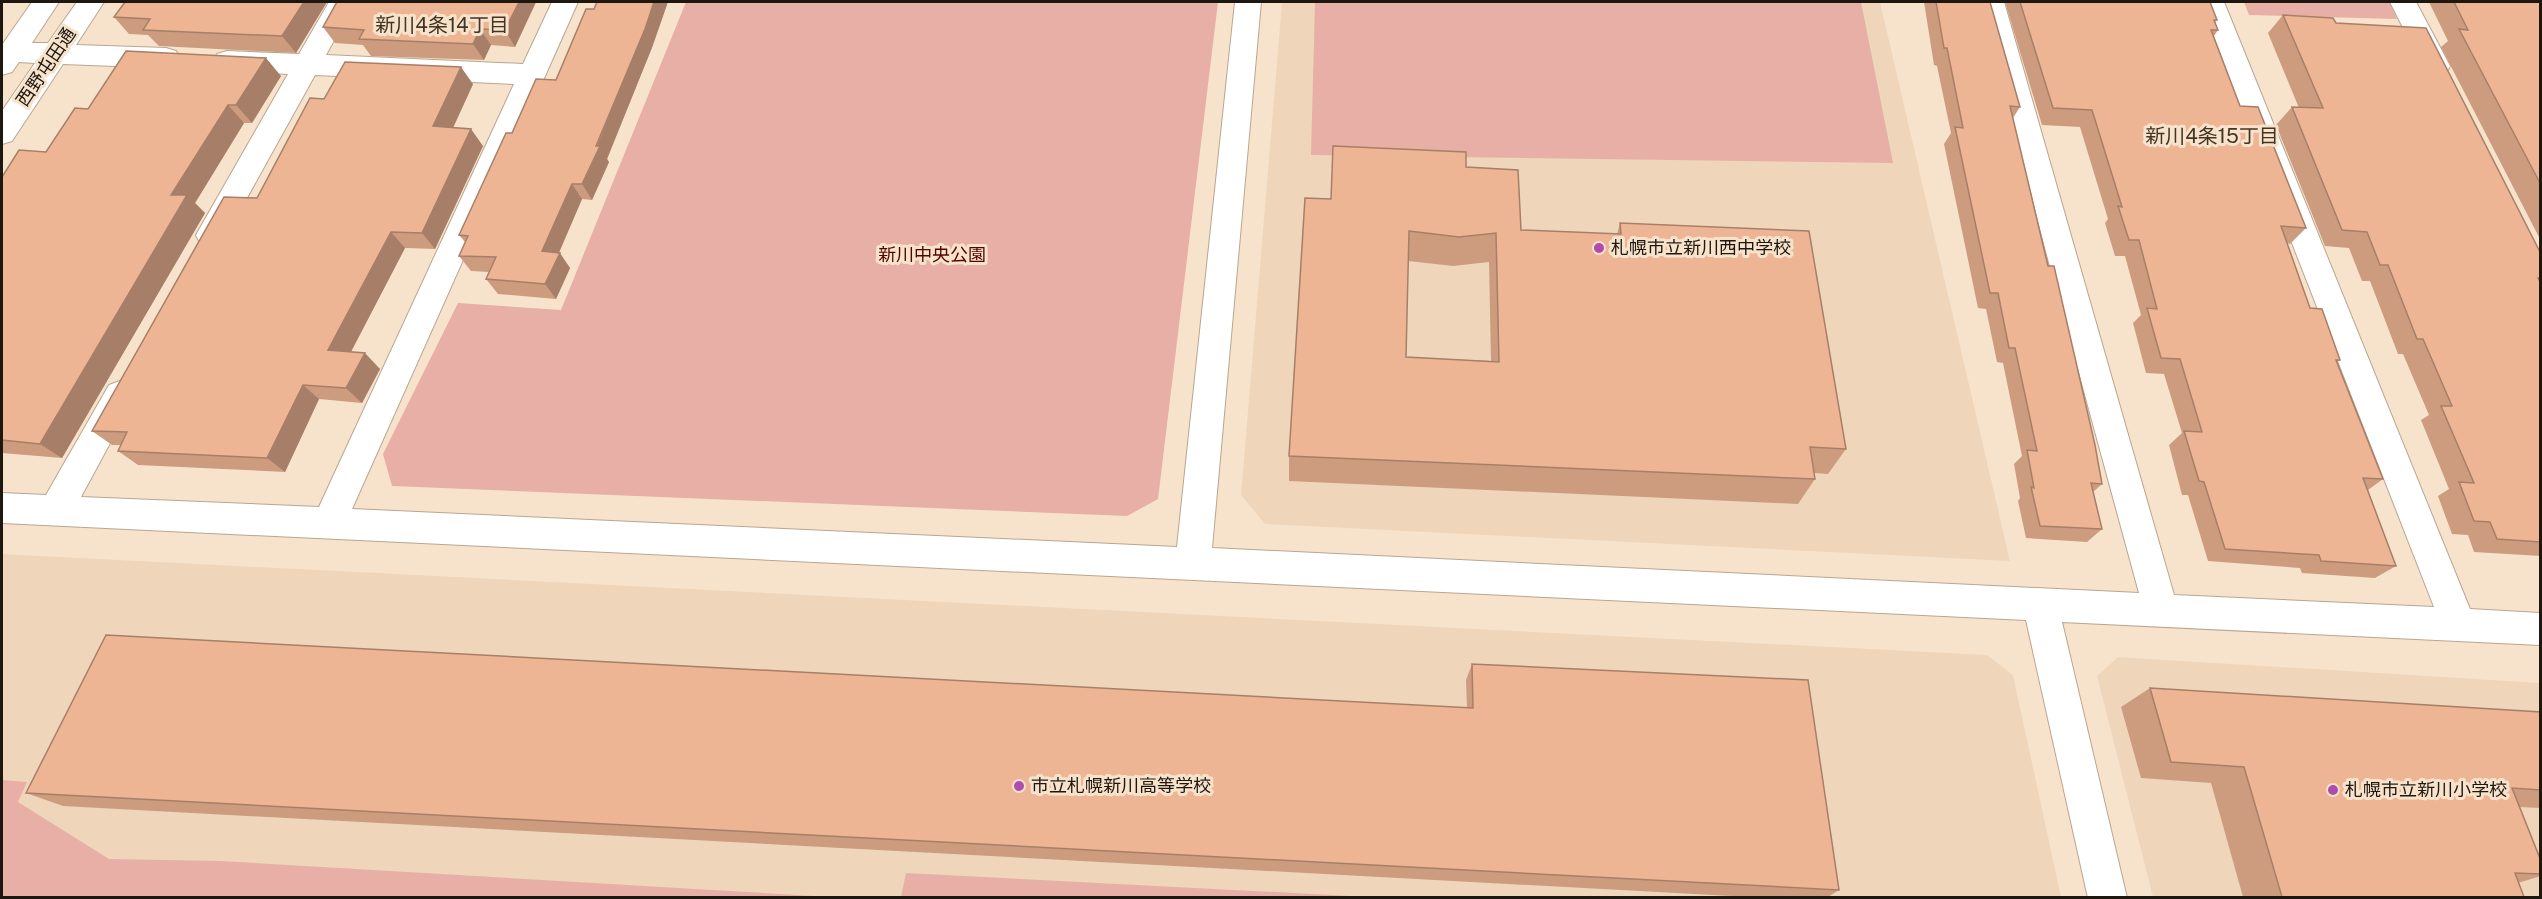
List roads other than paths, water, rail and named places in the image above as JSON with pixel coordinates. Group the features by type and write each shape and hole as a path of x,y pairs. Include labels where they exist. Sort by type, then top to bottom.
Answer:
{"street":[{"name":"西野屯田通","path":"6,59 46,2"},
{"name":"西野屯田通","path":"2,133 91,2"},
{"path":"196,262 342,2"},
{"path":"329,523 534,75 565,2"},
{"path":"1193,563 1248,2"},
{"path":"1991,2 2161,611"},
{"path":"2211,2 2459,625"},
{"path":"2403,2 2445,86"},
{"path":"6,59 56,53 534,75"},
{"path":"55,511 131,376"},
{"path":"2,508 2541,629"},
{"path":"2040,605 2108,897"}],"place":[{"name":"札幌市立新川西中学校","path":"1599,248"},
{"name":"市立札幌新川高等学校","path":"1019,786"},
{"name":"札幌市立新川小学校","path":"2333,790"}],"district":[{"name":"新川4条14丁目","path":"442,25"},
{"name":"新川4条15丁目","path":"2212,136"}],"park label":[{"name":"新川中央公園","path":"932,255"}]}
